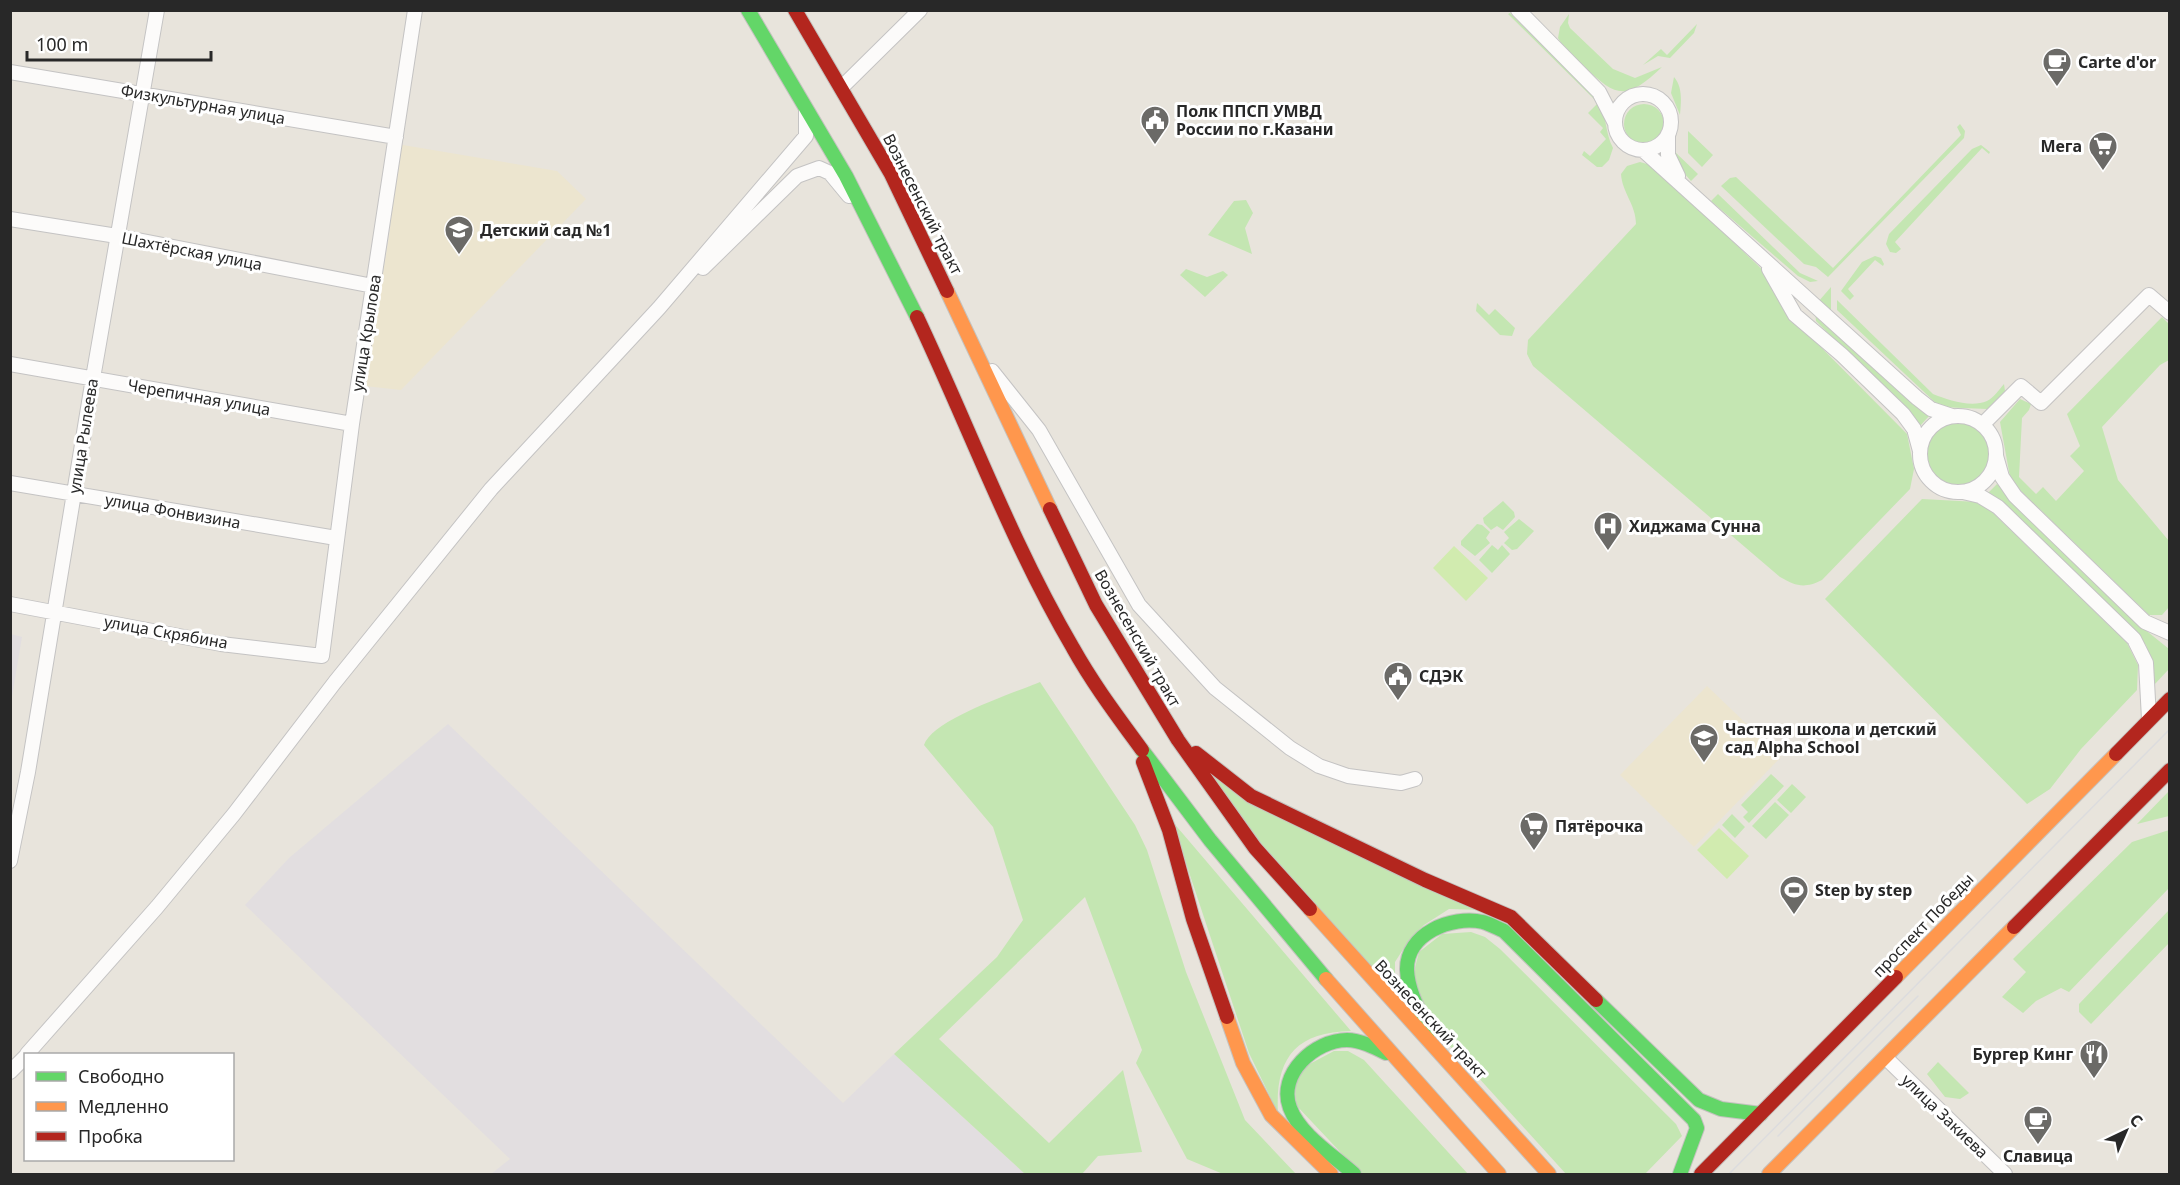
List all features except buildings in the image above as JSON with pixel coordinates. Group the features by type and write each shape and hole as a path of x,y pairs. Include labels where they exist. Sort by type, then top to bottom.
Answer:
{"main road":[{"path":"748,10 846,171 982,464 1073,648 1134,739 1222,857 1392,1055 1499,1174"},
{"name":"Вознесенский тракт","path":"795,10 891,174 1096,606 1178,740 1255,848 1549,1174"},
{"name":"проспект Победы","path":"1701,1174 2169,699"},
{"path":"1134,739 1169,830 1192,918 1243,1063 1271,1115 1331,1174"},
{"path":"1178,740 1251,796 1425,880 1511,917 1699,1100 1721,1109 1761,1114"},
{"path":"1769,1174 2169,770"},
{"path":"1440,1053 1412,997 1407,968 1410,954 1427,933 1450,921 1483,922 1503,932 1694,1120 1697,1128 1680,1174"},
{"path":"1354,1174 1298,1120 1289,1106 1292,1074 1302,1059 1323,1044 1345,1040 1362,1042 1392,1055"},
{"path":"1783,1174 1786,1158"}],"street":[{"name":"улица Рылеева","path":"10,861 28,772 157,10"},
{"name":"улица Крылова","path":"322,656 352,424 415,10"},
{"path":"842,87 920,10"},
{"path":"1518,10 1599,92 1624,142 1643,150 1680,181 1765,262 1811,300 1931,409 1952,416 1963,416 1983,424 1995,444 2002,477 2015,496 2145,622 2169,633"},
{"name":"Физкультурная улица","path":"10,72 396,137"},
{"path":"1599,92 1627,99"},
{"path":"1615,123 1620,105 1627,99 1644,94 1663,102 1671,117 1668,155 1680,181"},
{"path":"24,1053 157,907 335,682 492,489 659,308 806,136 805,101"},
{"path":"1643,150 1658,145 1668,134"},
{"path":"659,308 736,238 797,176 819,168 830,173 871,222"},
{"name":"Шахтёрская улица","path":"10,219 117,236 373,286"},
{"path":"1765,262 1795,315 1842,355 1903,414 1914,429 1922,467 1932,482 1951,492 1980,496 1998,507 2134,639 2146,663 2150,719"},
{"path":"1983,424 2020,386 2041,403 2150,295 2169,313"},
{"path":"1811,300 1808,318 1813,332"},
{"path":"978,354 1039,430 1138,605 1215,688 1290,748 1319,766 1348,776 1401,783 1415,779"},
{"name":"Черепичная улица","path":"10,364 352,424"},
{"path":"1920,452 1923,439 1930,428 1940,420 1952,416"},
{"path":"1963,492 1976,488 1986,480 1994,469 1996,456"},
{"name":"улица Фонвизина","path":"10,483 336,538"},
{"name":"улица Скрябина","path":"10,604 221,644 322,656"},
{"name":"улица Закиева","path":"1886,1058 2005,1174"}],"shaded area":[{"name":"Детский сад №1","path":"397,144 557,171 586,199 401,390 365,386 390,230"},
{"path":"10,634 22,637 11,703"},
{"name":"Частная школа и детский сад Alpha School","path":"1707,686 1781,757 1694,847 1620,775"},
{"path":"448,724 843,1103 894,1054 1025,1174 491,1174 510,1159 245,905 289,858"}],"green space":[{"path":"1510,13 1599,102 1613,148 1609,160 1602,167 1597,167 1582,155 1584,151 1590,156 1606,139 1600,132 1603,128 1588,113 1598,103 1508,14"},
{"path":"1569,14 1570,28 1613,69 1635,78 1662,67 1631,90 1614,90 1605,85 1563,46 1558,38 1560,27"},
{"path":"1697,24 1694,33 1670,58 1658,56 1643,65 1661,49 1667,55"},
{"path":"1674,77 1680,90 1680,115 1671,93"},
{"path":"1644,104 1652,105 1658,110 1663,116 1663,132 1658,138 1652,143 1644,144 1636,143 1630,138 1625,132 1624,124 1625,116 1630,110 1636,105"},
{"path":"1960,124 1965,131 1964,138 1828,277 1816,267 1804,264 1721,186 1730,178 1736,177 1833,268 1961,135 1957,127"},
{"path":"1688,131 1713,155 1702,167 1688,153"},
{"path":"1981,145 1990,152 1989,154 1982,148 1895,242 1901,249 1896,253 1890,252 1886,244 1889,234 1972,149"},
{"path":"1674,151 1698,174 1691,181 1676,164"},
{"path":"1640,162 1654,166 1772,279 1798,324 1907,434 1914,469 1910,489 1822,580 1816,583 1800,585 1780,577 1533,366 1527,354 1528,340 1636,224 1634,211 1621,174 1627,166"},
{"path":"1718,194 1800,273 1818,281 1810,282 1798,276 1711,201"},
{"path":"1246,200 1253,213 1245,228 1252,254 1208,235 1234,201"},
{"path":"1875,256 1881,258 1883,266 1875,260 1848,289 1854,296 1850,300 1841,291 1862,262"},
{"path":"1186,269 1207,277 1223,271 1228,275 1205,297 1180,275"},
{"path":"1831,287 1831,315 1818,302"},
{"path":"1837,300 1933,394 1952,401 1974,404 1989,400 2004,384 2005,391 1987,409 1940,407 1837,310"},
{"path":"1477,303 1489,315 1495,309 1515,328 1512,336 1500,335 1476,311"},
{"path":"1815,310 1929,416 1920,426 1816,321"},
{"path":"2162,317 2169,324 2169,360 2160,365 2102,427 2118,480 2169,541 2169,607 2162,615 2149,615 2020,490 2010,477 2000,422 2020,399 2031,404 2022,418 2019,477 2036,494 2043,487 2056,501 2084,471 2070,456 2080,446 2067,414"},
{"path":"1957,422 1975,428 1983,436 1989,454 1983,472 1975,480 1957,486 1939,480 1931,472 1925,454 1931,436 1939,428"},
{"path":"1997,484 2143,628 2169,649 2169,669 2154,685 2153,666 2146,645 1988,493"},
{"path":"1922,499 1978,502 1988,508 2127,643 2138,665 2137,690 2081,749 2050,789 2027,804 1825,599"},
{"path":"1503,501 1514,512 1515,517 1503,530 1497,526 1491,530 1484,523 1483,518"},
{"path":"1519,519 1534,531 1517,549 1512,550 1504,543 1509,538 1504,532"},
{"path":"1477,524 1490,532 1486,538 1490,543 1475,556 1461,545 1461,541"},
{"path":"1492,545 1498,550 1502,545 1510,554 1492,573 1479,560"},
{"path":"1454,546 1488,578 1466,601 1433,568"},
{"path":"1040,682 1135,825 1147,850 1186,972 1245,1120 1296,1174 1223,1174 1187,1159 1136,1063 1142,1050 1085,897 939,1039 1049,1143 1123,1070 1142,1152 1098,1156 1082,1174 1025,1174 894,1054 997,957 1023,920 993,827 924,745 931,735 958,717"},
{"path":"1206,773 1482,910 1449,909 1424,925 1409,940 1395,962 1395,993 1257,840"},
{"path":"1771,774 1784,786 1749,823 1743,817 1748,812 1741,805"},
{"path":"1792,784 1806,797 1791,813 1777,800"},
{"path":"2169,791 2169,816 2137,824"},
{"path":"1775,802 1789,815 1766,839 1752,826"},
{"path":"1732,814 1745,827 1735,838 1722,825"},
{"path":"1172,821 1351,1031 1316,1037 1303,1043 1292,1052 1280,1078 1278,1113 1249,1053"},
{"path":"1719,828 1749,856 1727,879 1697,850"},
{"path":"2169,830 2169,888 2069,992 2061,988 2036,1001 2023,1013 2002,997 2026,972 2013,959 2132,842"},
{"path":"2169,910 2169,943 2091,1024 2079,1012 2079,1004"},
{"path":"1471,932 1485,937 1500,949 1676,1124 1682,1136 1645,1174 1566,1174 1407,999 1419,952 1442,934"},
{"path":"1334,1051 1348,1051 1364,1060 1468,1174 1361,1174 1296,1105 1295,1087 1304,1067"},
{"path":"1938,1062 1969,1093 1960,1099 1945,1097 1927,1074"}],"tram line":[{"path":"1729,1174 2170,729"},
{"path":"1778,1136 1918,996"}],"traffic: fast":[{"path":"748,10 846,176 917,317"},
{"path":"1142,750 1210,840 1326,979"},
{"path":"1429,1031 1415,1002 1408,978 1409,957 1414,946 1433,930 1457,921 1483,922 1504,931 1694,1120 1697,1128 1680,1174"},
{"path":"1596,1000 1699,1100 1721,1109 1761,1114"},
{"path":"1354,1174 1301,1127 1290,1108 1287,1095 1289,1083 1302,1061 1323,1046 1335,1042 1357,1041 1386,1053"}],"traffic: slow":[{"path":"947,291 1050,509"},
{"path":"1896,977 2116,754"},
{"path":"1310,909 1549,1174"},
{"path":"1769,1174 2014,927"},
{"path":"1326,979 1499,1174"},
{"path":"1227,1017 1243,1063 1271,1115 1331,1174"}],"traffic: jam":[{"path":"795,10 891,174 947,291"},
{"path":"917,317 1010,526 1051,608 1089,674 1142,750"},
{"path":"1050,509 1096,605 1178,740 1255,848 1310,909"},
{"path":"2116,754 2170,699"},
{"path":"1196,753 1251,796 1425,880 1511,917 1596,1000"},
{"path":"1143,762 1169,830 1193,919 1227,1017"},
{"path":"2014,927 2170,770"},
{"path":"1701,1174 1896,977"}],"place":[{"name":"Carte d'or","path":"2057,88"},
{"name":"Полк ППСП УМВД России по г.Казани","path":"1155,146"},
{"name":"Мега","path":"2103,172"},
{"name":"Детский сад №1","path":"459,256"},
{"name":"Хиджама Сунна","path":"1608,552"},
{"name":"СДЭК","path":"1398,702"},
{"name":"Частная школа и детский сад Alpha School","path":"1704,764"},
{"name":"Пятёрочка","path":"1534,852"},
{"name":"Step by step","path":"1794,916"},
{"name":"Бургер Кинг","path":"2094,1080"},
{"name":"Славица","path":"2038,1146"}]}
